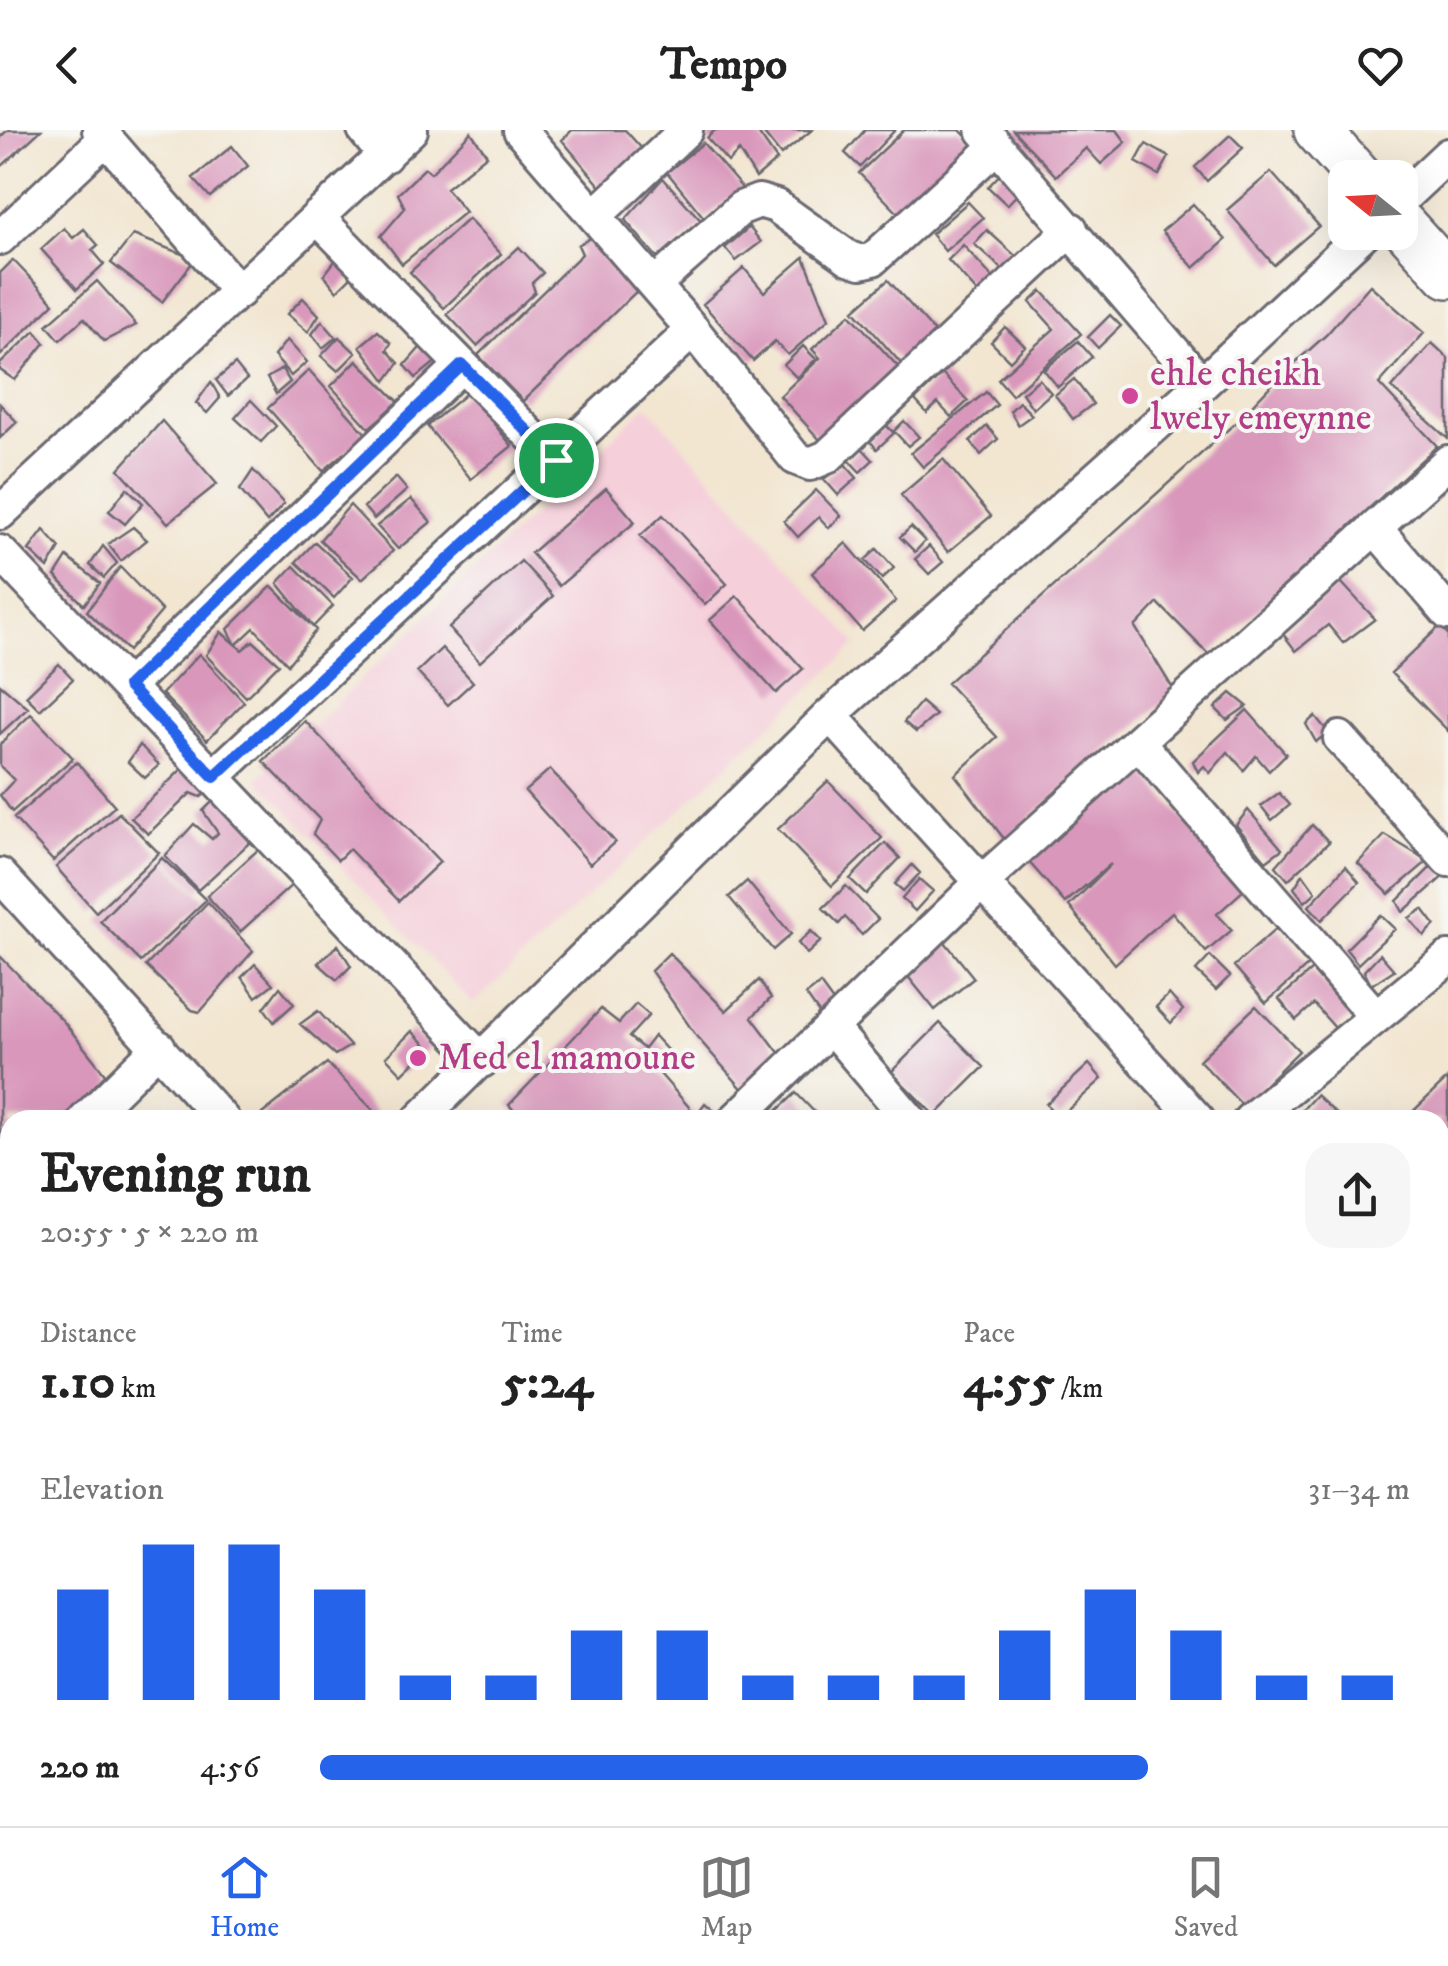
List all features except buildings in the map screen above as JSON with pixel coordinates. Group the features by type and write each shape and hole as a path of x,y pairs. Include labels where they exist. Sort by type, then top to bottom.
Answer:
{"main road":[{"path":"1316,130 1344,160"},
{"path":"1418,242 1448,275"}],"street":[{"path":"364,130 385,156"},
{"path":"0,513 411,130"},
{"path":"520,130 694,330 795,458 810,464 828,457 1071,229"},
{"path":"596,215 686,130"},
{"path":"0,238 103,134 238,292"},
{"path":"654,284 741,208 759,201 776,206 849,258 860,262 873,259 990,138 1202,384"},
{"path":"1418,183 1448,154"},
{"path":"317,217 556,460"},
{"path":"430,1110 830,715 1202,384 1346,250"},
{"path":"214,777 694,330"},
{"path":"128,686 462,365"},
{"path":"745,1110 982,882 1448,462"},
{"path":"1376,529 1448,613"},
{"path":"0,552 482,1061"},
{"path":"830,715 1189,1110"},
{"path":"1340,738 1448,860"},
{"path":"1139,743 1376,1017"},
{"path":"0,875 214,1110"},
{"path":"1262,1110 1448,958"},
{"path":"831,1027 902,1110"},
{"path":"94,1110 158,1047"}],"shaded area":[{"path":"647,405 857,644 473,1004 257,779"}],"place":[{"name":"ehle cheikh lwely emeynne","path":"1130,396"},
{"name":"Med el mamoune","path":"418,1058"}],"route":[{"path":"462,365 556,460 214,777 128,686 462,365"}]}
